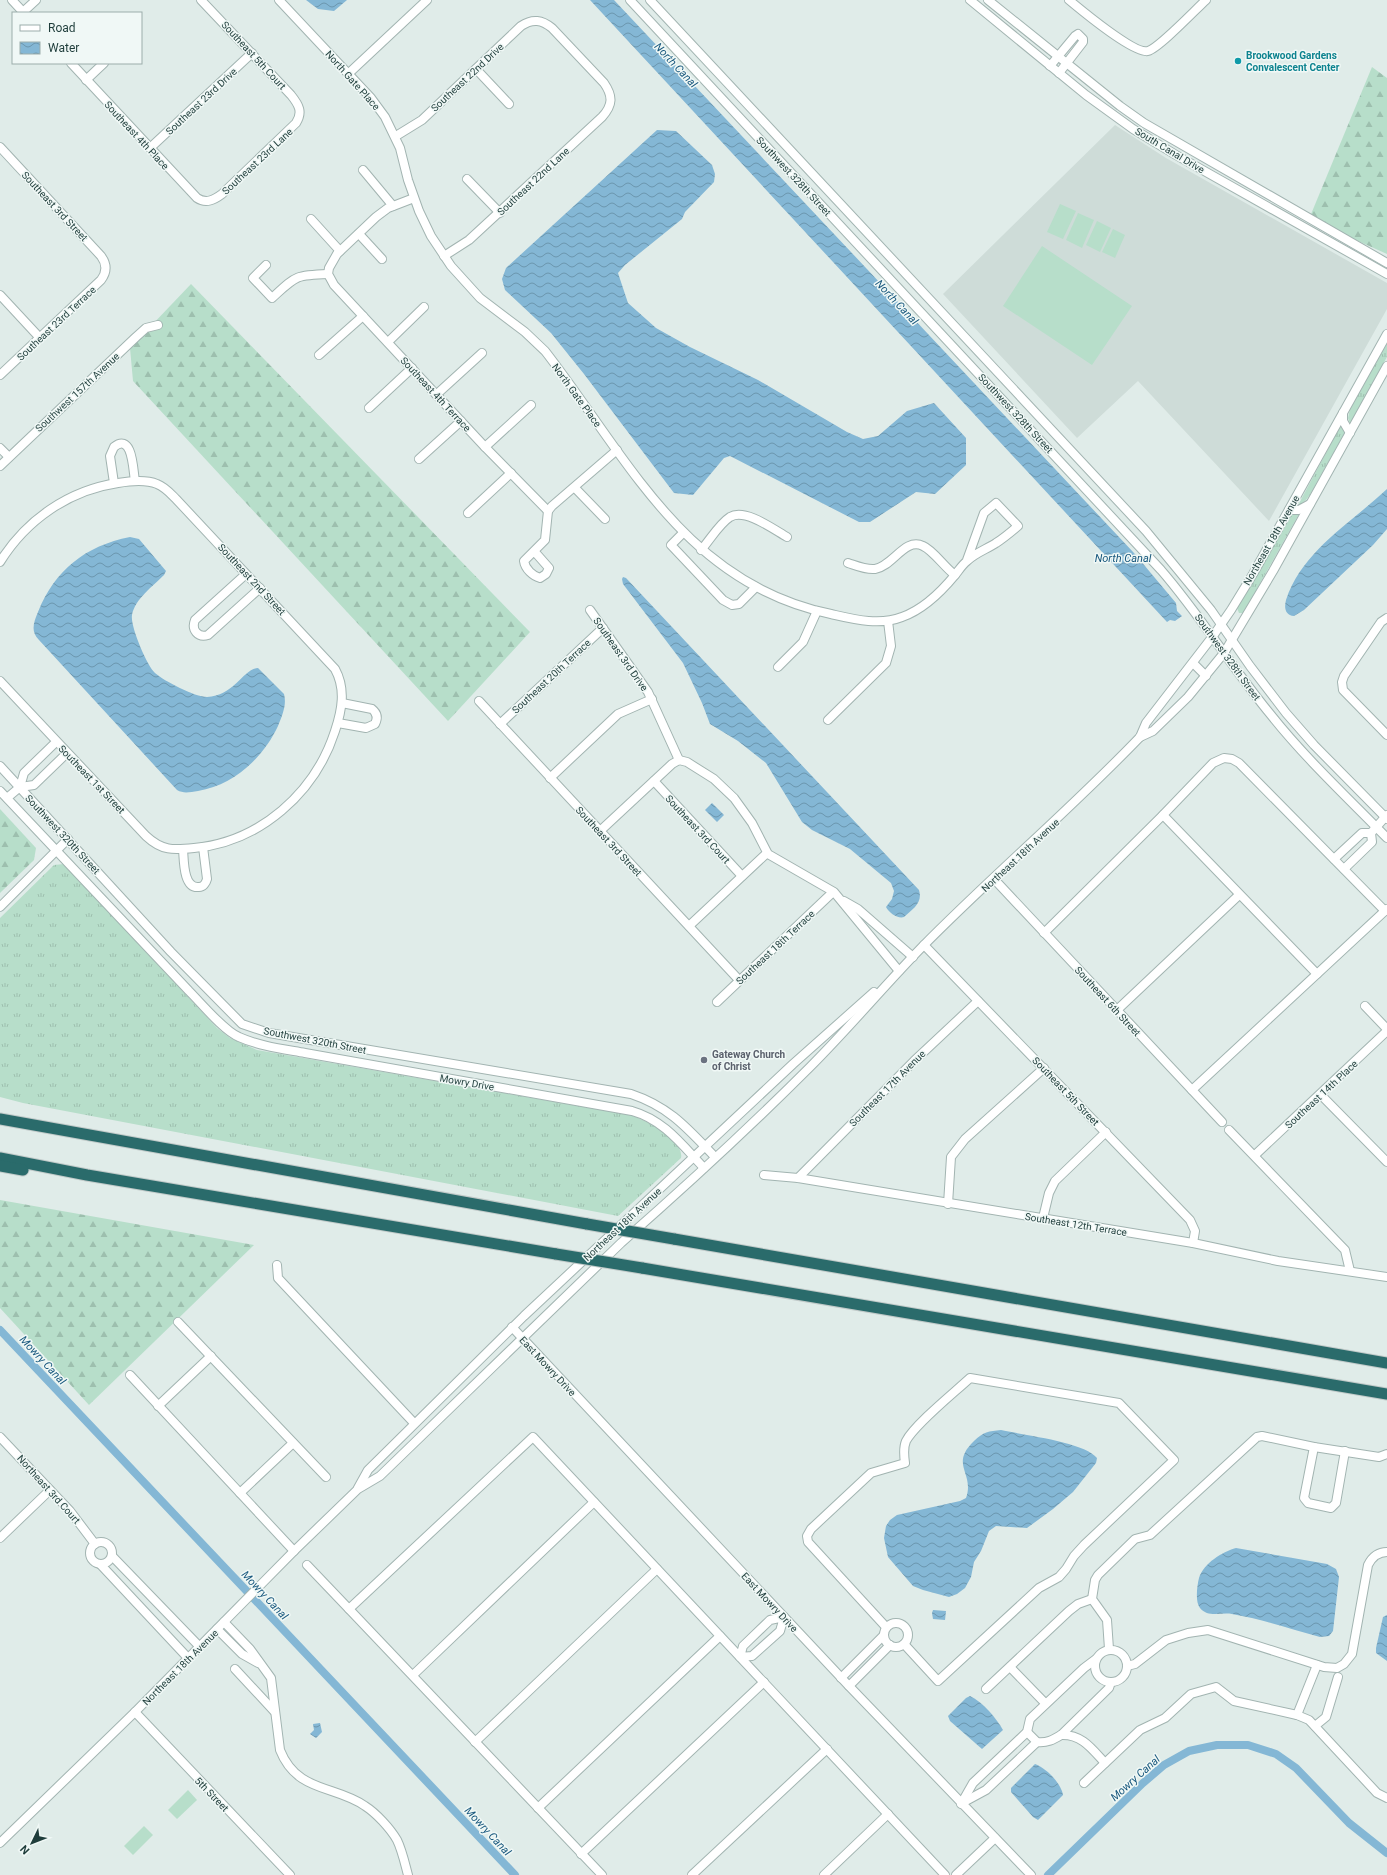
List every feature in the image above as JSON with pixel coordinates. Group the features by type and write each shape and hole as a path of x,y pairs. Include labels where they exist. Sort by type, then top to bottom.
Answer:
{"highway":[{"path":"0,1119 587,1224 1387,1363"},
{"path":"0,1158 87,1175 1387,1394"},
{"path":"0,1166 51,1174 87,1175"}],"street":[{"path":"12,0 24,12 36,0"},
{"name":"Southeast 5th Court","path":"201,0 297,102 301,114"},
{"name":"North Gate Place","path":"279,0 376,104 396,136 414,198 428,230 460,278 480,298 525,332 545,351 655,502 683,533 702,550 717,562 756,587 792,604 817,611 862,620 888,621 901,618 915,611 932,598 955,575 967,560"},
{"path":"348,74 427,0"},
{"name":"Southwest 328th Street","path":"630,0 1162,570 1258,698 1287,734 1374,830 1387,838"},
{"name":"Southwest 328th Street","path":"650,0 1151,536 1221,624 1266,687 1301,730 1386,817"},
{"name":"South Canal Drive","path":"970,0 1086,95 1160,145 1387,274"},
{"name":"South Canal Drive","path":"988,0 1066,64 1144,123 1387,263"},
{"path":"1069,0 1111,32 1141,52 1148,51 1158,44 1202,1"},
{"name":"Southeast 22nd Drive","path":"396,136 422,120 522,26 529,22 538,20 555,31 604,83 611,97"},
{"path":"1050,66 1075,36 1078,34 1081,36 1083,42 1059,73"},
{"name":"Southeast 23rd Drive","path":"150,148 252,53"},
{"name":"Southeast 4th Place","path":"72,64 197,198 207,201"},
{"path":"86,80 103,64"},
{"path":"476,69 509,104"},
{"name":"Southeast 22nd Lane","path":"444,256 469,240 500,213 602,117 610,107 611,97"},
{"name":"Southeast 23rd Lane","path":"207,201 217,198 228,188 296,123 301,114"},
{"name":"Southeast 3rd Street","path":"0,148 101,256 106,268"},
{"path":"363,170 392,206"},
{"path":"467,179 500,213"},
{"path":"266,265 253,278 272,298 297,276 328,274 332,261 340,251 383,212 392,206 414,198"},
{"path":"311,219 340,251"},
{"path":"359,234 382,259"},
{"name":"Southeast 23rd Terrace","path":"0,375 101,280 105,274 106,268"},
{"name":"Southeast 4th Terrace","path":"328,274 334,284 363,316 485,447 548,511"},
{"path":"0,295 40,338"},
{"path":"388,342 424,307"},
{"path":"319,355 363,316"},
{"name":"Southwest 157th Avenue","path":"0,466 141,332 146,328 158,325"},
{"name":"Northeast 18th Avenue","path":"1140,737 1146,723 1213,636 1253,574 1387,334"},
{"path":"437,394 482,352"},
{"name":"Northeast 18th Avenue","path":"0,1844 135,1712 294,1551 358,1489 380,1476 621,1243 704,1168 811,1066 924,945 1062,815 1140,737 1153,731 1192,693 1224,653 1232,640 1311,503 1387,366"},
{"path":"369,408 412,368"},
{"path":"485,447 531,405"},
{"path":"1343,413 1343,421 1350,433"},
{"path":"419,459 462,421"},
{"path":"114,483 111,453 114,446 120,444 124,444 130,449 135,481"},
{"path":"0,448 9,457"},
{"path":"534,551 543,543 546,537 548,511 554,504 575,488 617,450"},
{"path":"1053,453 1069,450"},
{"path":"468,513 511,473"},
{"name":"Southeast 2nd Street","path":"0,562 17,538 46,511 83,492 126,481 154,483 169,492 335,669 341,682 342,707 338,723"},
{"path":"575,488 605,519"},
{"path":"996,503 1018,526 1000,541 967,560 984,513 996,503"},
{"path":"1288,510 1299,510 1311,503"},
{"path":"702,550 725,521 732,516 737,515 750,517 787,537"},
{"path":"683,533 671,545 726,603 732,605 739,604 756,587"},
{"path":"848,563 867,569 879,568 890,562 906,548 918,544 926,547 955,575"},
{"path":"246,574 196,620 194,624 196,632 204,636 208,635 260,588"},
{"name":"Southeast 3rd Drive","path":"590,610 645,686 679,760"},
{"path":"778,667 803,642 817,611"},
{"path":"1387,618 1381,622 1344,676 1342,682 1343,690 1387,735"},
{"path":"828,720 886,663 891,646 888,621"},
{"name":"Southeast 20th Terrace","path":"500,724 603,628"},
{"path":"1193,663 1206,676"},
{"name":"Southeast 1st Street","path":"0,681 153,843 164,848 182,850 223,843 250,832 273,818 293,801 304,789 322,762 338,723"},
{"path":"550,778 618,714 652,699"},
{"name":"Southeast 3rd Street","path":"479,701 739,980"},
{"path":"338,723 366,728 375,724 377,720 375,712 372,709 342,707"},
{"path":"20,787 24,773 56,742"},
{"path":"7,798 20,787 34,785 67,753"},
{"path":"1044,933 1163,815 1213,763 1224,758 1232,759 1239,763 1386,910 1192,1090"},
{"path":"38,760 48,771"},
{"path":"600,831 672,764 679,760 687,762 714,779 734,798 752,823 767,853 833,892 841,899 858,909 913,957"},
{"name":"Southwest 320th Street","path":"0,766 172,952 242,1024 276,1034 631,1094 650,1101 674,1115 715,1157"},
{"name":"Southeast 3rd Court","path":"654,781 742,876"},
{"name":"Southwest 320th Street","path":"0,791 218,1020"},
{"path":"1163,815 1316,974"},
{"path":"1344,869 1372,842 1374,830 1386,817"},
{"path":"1334,859 1362,833 1374,830"},
{"path":"0,907 68,839"},
{"path":"182,850 187,880 193,887 198,887 206,883 207,879 200,848"},
{"path":"689,926 767,853"},
{"name":"Southeast 6th Street","path":"994,879 1222,1122"},
{"name":"Southeast 18th Terrace","path":"717,1002 833,892"},
{"path":"1117,1010 1239,895"},
{"path":"841,899 852,915 899,971"},
{"name":"Southeast 5th Street","path":"924,945 1190,1220 1195,1231 1193,1243"},
{"name":"Northeast 18th Avenue","path":"358,1489 368,1470 512,1327 819,1040 899,971"},
{"name":"Southeast 17th Avenue","path":"798,1178 914,1061 978,1000"},
{"path":"1365,1006 1387,1030"},
{"name":"Mowry Drive","path":"218,1020 238,1037 268,1046 632,1111 650,1117 663,1126 704,1168"},
{"name":"Southeast 14th Place","path":"1255,1155 1321,1095 1387,1030"},
{"path":"948,1204 952,1157 965,1139 1044,1068"},
{"path":"1321,1095 1385,1158"},
{"path":"1229,1130 1255,1155 1344,1250 1350,1271"},
{"path":"1043,1218 1049,1193 1056,1181 1106,1132"},
{"name":"Southeast 12th Terrace","path":"764,1175 798,1178 948,1204 1043,1218 1193,1243 1278,1261 1387,1277"},
{"path":"277,1265 278,1278 414,1423"},
{"path":"178,1322 326,1477"},
{"name":"East Mowry Drive","path":"512,1327 841,1678 1031,1875"},
{"path":"158,1406 211,1356"},
{"path":"130,1375 294,1551"},
{"path":"886,1627 808,1542 807,1536 811,1529 872,1473 905,1462 904,1453 906,1442 914,1430 970,1378 1119,1403 1174,1460 1084,1545 1059,1577 1039,1588 938,1681 904,1644"},
{"name":"Northeast 3rd Court","path":"0,1436 70,1511 95,1544"},
{"path":"1109,1649 1108,1620 1092,1599 1095,1580 1098,1575 1135,1539 1150,1535 1257,1436 1379,1457 1387,1454"},
{"path":"349,1609 533,1437 945,1875"},
{"path":"240,1493 293,1443"},
{"path":"1314,1447 1304,1498 1308,1503 1331,1508 1336,1503 1345,1451"},
{"path":"0,1538 50,1490"},
{"path":"413,1675 594,1502"},
{"path":"188,1658 101,1565 94,1563 90,1557 90,1550 95,1544 102,1542 106,1543 111,1549 112,1556 199,1646"},
{"path":"1128,1666 1135,1664 1166,1640 1177,1636 1208,1630 1317,1665 1337,1668 1344,1664 1352,1654 1368,1565 1377,1555 1382,1552 1387,1552"},
{"path":"101,1565 108,1563 112,1556"},
{"path":"307,1565 602,1875"},
{"path":"475,1742 657,1568"},
{"path":"986,1689 1069,1611 1078,1604 1092,1599"},
{"path":"784,1617 780,1630 752,1656 740,1657 743,1646 770,1620 784,1617"},
{"path":"224,1622 262,1665 271,1678 280,1750 291,1768 304,1780 359,1802 373,1812 397,1840 408,1875"},
{"path":"841,1678 884,1636 886,1627 892,1623 901,1623 904,1626 908,1637 904,1644 897,1647 887,1643 884,1636"},
{"path":"217,1629 242,1654 262,1665"},
{"path":"757,1632 767,1642"},
{"path":"538,1808 720,1636"},
{"path":"849,1686 890,1645"},
{"path":"961,1804 973,1782 1027,1732 1030,1719 1045,1703 1084,1668 1096,1660 1099,1655 1109,1649 1114,1650 1124,1655 1128,1666 1124,1675 1116,1681 1111,1682 1101,1678 1098,1674 1096,1670 1096,1660"},
{"path":"1298,1715 1317,1665"},
{"path":"1010,1667 1045,1703"},
{"path":"234,1669 274,1711"},
{"path":"1315,1726 1326,1717 1338,1678"},
{"path":"581,1854 764,1682"},
{"path":"1027,1732 1037,1742 1045,1743 1061,1735 1109,1688 1111,1682"},
{"path":"1084,1783 1140,1730 1165,1718 1191,1694 1216,1687 1234,1701 1239,1703 1298,1715 1309,1720 1377,1793 1387,1798"},
{"name":"5th Street","path":"135,1712 290,1875"},
{"path":"1061,1735 1069,1734 1083,1740 1105,1763"},
{"path":"961,1804 986,1790 1037,1742"},
{"path":"692,1875 827,1749"},
{"path":"824,1875 888,1814"},
{"path":"956,1875 995,1838"}],"shaded area":[{"path":"1115,125 1166,158 1387,283 1387,309 1269,521 1138,381 1077,438 943,294"}],"green space":[{"path":"1372,67 1387,78 1387,254 1309,219"},
{"path":"1060,204 1076,211 1063,239 1047,232"},
{"path":"1078,213 1094,220 1082,248 1066,240"},
{"path":"1097,221 1111,228 1100,252 1086,245"},
{"path":"1113,229 1125,235 1115,258 1102,252"},
{"path":"1042,246 1132,306 1092,365 1003,306"},
{"path":"191,284 530,632 448,721 133,381 130,348"},
{"path":"1387,343 1387,357 1350,424 1348,418 1350,409"},
{"path":"1341,425 1345,432 1311,493 1306,500 1297,507"},
{"path":"1292,514 1299,514 1243,613 1239,613 1237,608"},
{"path":"0,809 36,848 34,860 0,893"},
{"path":"64,864 217,1028 230,1038 257,1050 630,1115 662,1131 677,1144 681,1151 681,1158 618,1216 23,1103 0,1097 0,918 54,865"},
{"path":"0,1200 254,1245 89,1405 0,1308"},
{"path":"188,1790 197,1800 177,1819 168,1810"},
{"path":"144,1826 153,1835 133,1855 124,1846"}],"water":[{"path":"306,0 347,0 334,11 318,9"},
{"name":"North Canal","path":"590,0 614,0 1134,553 1176,603 1177,611 1182,616 1175,621 1170,620 1167,622"},
{"path":"657,130 676,131 712,165 715,174 714,182 685,212 682,219 625,265 618,273 628,303 656,328 690,347 758,380 847,432 863,439 878,436 907,411 934,403 966,438 966,465 935,494 916,492 870,522 859,522 730,456 724,458 693,495 674,493 551,333 505,290 502,279 506,268"},
{"path":"1387,489 1387,529 1373,545 1304,610 1294,616 1287,613 1285,608 1286,600 1293,583 1315,552"},
{"path":"130,537 139,539 166,571 164,575 141,598 132,615 134,628 140,646 148,663 155,673 180,688 207,697 216,696 224,692 231,688 253,669 258,668 284,694 284,706 281,718 272,738 264,749 246,768 224,783 211,788 187,792 177,790 36,637 34,633 34,623 45,597 63,572 74,562 99,547"},
{"path":"623,577 626,578 919,890 920,899 914,908 904,917 894,915 886,907 892,899 894,891 891,883 850,849 812,830 802,822 766,763 738,741 710,724 683,663 623,584"},
{"path":"712,803 724,815 717,822 705,810"},
{"path":"1001,1430 1067,1443 1090,1452 1097,1458 1096,1463 1073,1492 1027,1528 996,1526 989,1531 981,1551 974,1562 971,1577 965,1588 957,1594 949,1597 913,1586 888,1557 884,1538 886,1526 890,1520 897,1515 960,1501 966,1498 968,1482 964,1469 963,1457 967,1449 983,1434"},
{"path":"1236,1548 1327,1564 1336,1569 1339,1577 1333,1631 1329,1636 1320,1637 1243,1616 1232,1614 1211,1614 1203,1611 1197,1602 1198,1581 1201,1573 1214,1559 1225,1552"},
{"path":"933,1610 946,1611 945,1620 933,1619"},
{"path":"1387,1615 1387,1661 1376,1653 1376,1648 1383,1617"},
{"path":"970,1696 980,1702 989,1711 1003,1730 982,1749 950,1721 948,1716 966,1698"},
{"path":"320,1723 322,1732 316,1738 310,1734 314,1730 313,1724"},
{"path":"1035,1764 1052,1776 1062,1790 1063,1795 1038,1820 1033,1817 1011,1792 1011,1788"}],"waterway":[{"name":"Mowry Canal","path":"0,1330 515,1875"},
{"name":"Mowry Canal","path":"1048,1875 1143,1783 1164,1765 1189,1751 1217,1745 1248,1745 1276,1754 1296,1768 1349,1823 1387,1853"}],"place":[{"name":"Brookwood Gardens Convalescent Center","path":"1238,61"},
{"name":"Gateway Church of Christ","path":"704,1060"}]}
